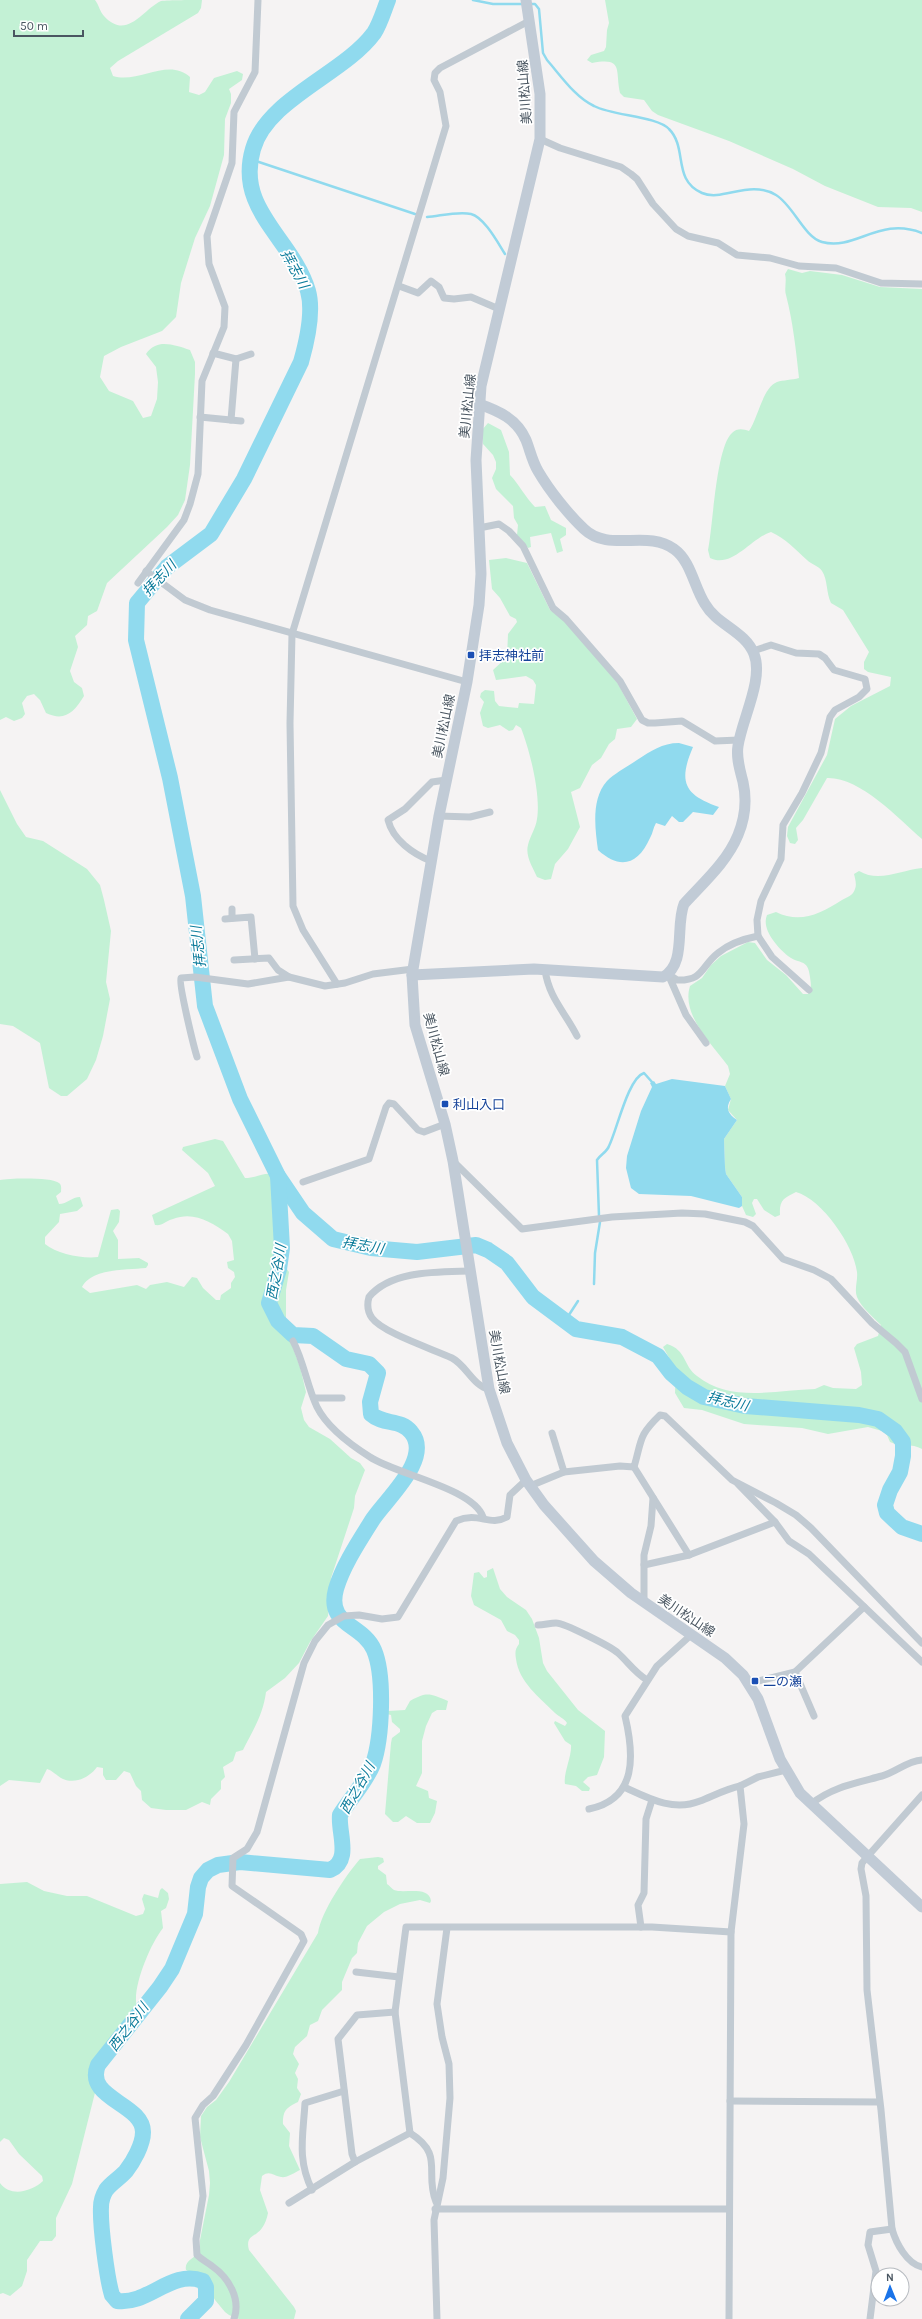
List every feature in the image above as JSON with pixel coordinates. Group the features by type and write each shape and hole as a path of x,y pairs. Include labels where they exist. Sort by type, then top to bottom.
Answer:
{"main road":[{"name":"美川松山線","path":"528,10 540,94 540,139 487,358 479,404 476,460 481,574 479,605 467,682 439,816 413,972 413,1011 418,1041 445,1124 453,1161 489,1389 507,1443 528,1483 544,1505 594,1561 644,1603 735,1666 750,1683 758,1699 775,1749 800,1793 867,1858 922,1907"},
{"path":"413,972 520,969 654,977 668,974 676,961 680,914 684,904 732,849 739,834 745,809 745,797 738,757 739,740 757,673 753,651 741,636 714,616 706,606 690,572 676,550 658,541 607,541 588,532 554,495 537,471 525,439 518,426 507,416 479,404"}],"street":[{"path":"138,583 184,520 198,474 202,381 224,327 225,307 209,264 207,236 232,163 234,112 255,72 258,0"},
{"path":"337,984 303,930 293,906 290,723 292,634 399,286 446,126 440,92 434,80 435,73 440,68 528,10"},
{"path":"540,139 560,148 621,167 637,179 653,204 676,230 688,236 718,243 737,255 770,258 788,265 836,268 881,283 922,284"},
{"path":"399,286 418,293 431,281 439,287 444,298 454,299 471,297 499,309"},
{"path":"213,353 236,359 251,354"},
{"path":"231,420 236,359"},
{"path":"200,417 241,421"},
{"path":"479,528 499,524 509,531 523,546 553,608 566,619 620,681 642,720 648,723 682,721 715,740 739,740"},
{"path":"147,572 185,600 210,610 467,682"},
{"path":"753,651 771,646 796,653 819,654 826,658 834,670 865,679 867,684 864,693 835,710 830,717 821,753 802,793 785,820 781,859 771,877 758,912 758,936 772,958 809,990"},
{"path":"431,861 423,858 402,843 394,835 388,820 405,809 432,782 446,780"},
{"path":"439,816 470,817 490,812"},
{"path":"232,909 228,919 251,917 255,959"},
{"path":"668,974 677,980 698,976 719,952 735,942 758,936"},
{"path":"234,960 269,958 278,970 289,977 316,985 337,984 373,974 413,972"},
{"path":"544,970 546,982 558,1008 568,1019 577,1036"},
{"path":"668,974 686,1015 706,1043"},
{"path":"197,1058 180,981 181,978 186,976 248,984 289,977"},
{"path":"303,1182 369,1159 386,1107 389,1103 394,1104 418,1130 424,1132 445,1124"},
{"path":"453,1161 522,1229 612,1217 682,1213 705,1214 745,1222 753,1226 783,1259 814,1270 831,1279 872,1323 896,1342 905,1352 922,1399"},
{"path":"470,1271 416,1275 381,1286 369,1297 369,1312 372,1318 386,1329 454,1359 466,1368 480,1385 489,1389"},
{"path":"294,1341 314,1398 322,1415 354,1446 372,1458 420,1477 475,1504 482,1517"},
{"path":"314,1398 342,1398"},
{"path":"689,1555 634,1467 639,1440 660,1415 665,1416 738,1484 775,1522 789,1541 809,1554 922,1662"},
{"path":"552,1433 564,1472"},
{"path":"234,2319 236,2300 230,2284 216,2270 197,2255 196,2239 203,2196 195,2118 203,2105 213,2096 246,2045 304,1941 301,1934 232,1886 233,1858 247,1849 257,1832 304,1663 315,1641 334,1620 344,1616 359,1615 382,1619 398,1617 428,1570 451,1526 463,1518 482,1517 496,1522 507,1517 510,1495 528,1483 564,1472 620,1466 634,1467"},
{"path":"738,1484 750,1488 796,1515 922,1643"},
{"path":"644,1603 644,1565 653,1498"},
{"path":"644,1565 689,1555 775,1522"},
{"path":"750,1683 795,1672 864,1607"},
{"path":"538,1625 556,1623 605,1644 616,1651 638,1675 647,1680"},
{"path":"589,1809 613,1800 624,1787 629,1773 631,1747 625,1716 657,1666 691,1635"},
{"path":"795,1672 814,1716"},
{"path":"810,1804 823,1794 865,1779 883,1776 913,1761 922,1760"},
{"path":"624,1787 652,1800 674,1805 690,1805 740,1786 758,1777 786,1770"},
{"path":"729,2319 731,1932 744,1824 740,1786"},
{"path":"922,1795 862,1864 866,1896 867,1990 892,2229 900,2246 912,2262 922,2267"},
{"path":"641,1927 638,1905 644,1893 646,1819 652,1800"},
{"path":"410,2133 395,2012 406,1927 641,1927 731,1932"},
{"path":"436,2206 443,2178 450,2098 449,2064 442,2037 437,2004 447,1928"},
{"path":"356,1972 399,1977"},
{"path":"356,2162 352,2154 338,2039 357,2015 395,2012"},
{"path":"312,2190 305,2176 301,2158 305,2104 344,2091"},
{"path":"730,2101 879,2102"},
{"path":"410,2133 421,2140 430,2151 433,2194 436,2206 437,2319"},
{"path":"289,2203 356,2162 410,2133"},
{"path":"436,2206 729,2209"},
{"path":"870,2319 871,2298 876,2272 868,2239 870,2232 892,2229"}],"green space":[{"path":"0,0 95,0 101,13 112,23 127,25 161,1 202,0 201,8 198,13 118,61 110,68 113,76 123,78 133,77 163,70 172,70 181,72 190,77 189,92 199,95 205,92 214,78 237,71 243,74 242,80 229,89 231,94 231,103 225,119 224,155 210,206 195,238 181,283 176,317 162,331 121,347 104,356 100,377 109,391 133,401 143,418 151,416 157,399 158,382 156,367 146,354 150,349 161,344 172,345 190,350 195,362 195,374 190,465 185,500 178,515 167,527 107,583 97,611 88,616 87,625 75,636 78,647 70,671 74,682 82,688 84,696 77,707 64,716 53,716 46,713 40,700 34,694 27,696 22,703 25,714 22,718 14,721 6,717 0,720"},
{"path":"605,0 922,0 922,212 911,208 878,207 825,186 793,169 729,141 658,115 652,111 644,100 624,97 620,93 616,67 614,64 609,62 592,63 587,60 591,55 604,51 606,47 609,23"},
{"path":"788,269 802,273 810,271 842,275 880,287 922,289 922,839 890,810 865,791 840,779 827,778 803,820 796,828 798,840 795,844 790,843 787,836 788,827 827,755 835,719 851,706 890,686 891,677 868,672 864,669 864,662 869,652 843,610 831,603 822,571 790,544 771,532 756,540 734,556 726,559 718,560 710,558 708,550 719,470 722,454 727,441 736,430 742,429 749,431 764,396 772,385 779,381 799,378 792,326 785,293 785,274"},
{"path":"488,423 501,430 509,452 510,475 535,507 545,506 551,520 566,528 566,535 560,539 563,551 557,553 551,533 530,537 531,547 528,548 517,535 518,525 514,518 513,506 496,489 492,478 496,469 496,462 493,455 483,444 482,430"},
{"path":"506,558 527,563 550,610 564,620 617,682 637,719 631,727 617,729 615,739 609,744 601,758 592,765 580,788 571,792 580,827 568,849 555,864 551,879 545,880 537,877 530,862 527,849 536,822 538,809 534,773 521,728 516,725 513,730 509,731 500,725 488,728 483,726 480,713 484,702 480,697 481,693 485,690 494,691 495,701 499,706 518,708 519,703 534,704 536,685 533,680 526,676 496,680 493,670 507,657 508,634 517,622 516,619 510,616 500,598 492,589 489,560"},
{"path":"0,790 17,824 26,837 43,841 87,869 100,885 111,931 106,982 110,999 103,1036 96,1060 87,1079 67,1096 61,1096 49,1088 40,1043 13,1026 0,1024"},
{"path":"922,868 922,1449 914,1446 890,1442 887,1435 882,1431 868,1427 828,1434 802,1428 744,1424 702,1410 684,1408 675,1393 676,1370 663,1347 667,1344 682,1354 689,1368 697,1376 724,1390 754,1393 815,1389 824,1385 833,1388 856,1389 862,1385 861,1372 854,1348 857,1344 878,1336 881,1325 864,1308 857,1297 857,1272 855,1261 850,1250 835,1225 816,1204 806,1196 796,1192 783,1200 780,1206 780,1215 775,1217 764,1210 757,1199 754,1199 752,1203 756,1214 753,1217 746,1215 742,1206 742,1197 726,1174 725,1167 724,1139 737,1120 728,1110 731,1099 725,1086 730,1074 728,1066 707,1039 694,1018 688,997 690,986 702,978 711,965 721,956 748,942 755,943 767,960 786,975 803,994 808,994 811,984 807,967 805,964 788,956 775,943 766,926 767,915 776,912 785,916 802,917 818,913 853,893 856,886 854,874 859,871 874,876 882,876"},
{"path":"215,1139 223,1141 245,1178 270,1174 273,1178 279,1258 289,1272 286,1290 286,1321 289,1337 300,1367 306,1392 301,1408 304,1420 309,1427 330,1439 351,1458 360,1463 365,1470 355,1496 354,1508 331,1578 328,1616 310,1642 299,1663 285,1678 266,1692 263,1708 254,1729 243,1750 236,1752 233,1761 223,1767 225,1777 221,1781 221,1789 211,1799 210,1805 202,1802 186,1810 151,1808 142,1800 141,1791 136,1786 130,1773 124,1771 116,1780 106,1780 103,1775 103,1768 97,1767 86,1777 71,1781 61,1778 47,1769 40,1783 9,1780 0,1786 0,1180 31,1178 55,1181 61,1186 61,1192 56,1196 59,1204 80,1197 83,1206 77,1211 60,1214 59,1222 45,1237 45,1244 50,1248 70,1255 98,1257 111,1210 118,1209 120,1211 119,1222 113,1231 118,1240 118,1259 139,1258 148,1263 148,1265 146,1268 111,1271 94,1276 82,1287 90,1293 137,1285 146,1289 150,1285 167,1282 184,1287 192,1277 197,1278 203,1288 216,1300 220,1300 221,1295 231,1288 231,1283 235,1277 234,1272 228,1268 227,1262 234,1260 232,1241 228,1234 209,1222 188,1216 170,1220 160,1225 155,1225 152,1215 215,1186 208,1173 182,1150 183,1147"},
{"path":"493,1568 500,1589 507,1597 526,1610 532,1619 539,1638 543,1663 547,1671 578,1710 605,1731 604,1757 597,1775 588,1777 583,1782 590,1788 589,1791 582,1791 576,1786 565,1784 565,1775 571,1745 565,1741 554,1723 555,1721 565,1726 567,1723 536,1695 525,1682 518,1667 515,1655 519,1640 515,1635 507,1631 501,1620 474,1605 471,1596 474,1573 479,1572 484,1578 487,1577 487,1571"},
{"path":"352,1622 367,1630 377,1644 383,1660 385,1699 388,1711 405,1710 410,1701 425,1695 433,1695 448,1701 446,1710 437,1710 432,1713 426,1726 422,1741 422,1773 416,1786 428,1791 429,1798 437,1801 435,1813 430,1823 417,1823 406,1816 398,1822 393,1822 385,1814 391,1743 392,1738 400,1732 400,1729 392,1722 391,1715 378,1712 375,1707 375,1674 372,1660 367,1649 349,1626"},
{"path":"378,1857 383,1858 384,1862 378,1866 378,1869 386,1875 387,1884 392,1889 398,1891 416,1891 426,1893 431,1901 430,1903 420,1900 400,1904 384,1912 367,1926 358,1943 357,1953 352,1958 342,1982 342,1990 322,2010 318,2021 310,2025 307,2036 295,2047 293,2054 299,2064 295,2073 298,2079 297,2088 301,2094 298,2102 286,2110 283,2124 290,2133 289,2146 300,2170 286,2177 269,2173 262,2176 260,2190 268,2213 263,2226 251,2237 248,2245 249,2250 296,2311 294,2319 239,2319 225,2312 215,2300 203,2279 186,2270 186,2264 200,2252 200,2240 209,2195 209,2171 200,2137 201,2116 207,2107 216,2100 229,2082 318,1933 324,1915 341,1884 360,1859"},
{"path":"27,1882 44,1891 67,1896 87,1896 136,1916 143,1914 145,1909 142,1899 144,1894 158,1898 162,1888 168,1893 169,1899 166,1908 161,1911 163,1928 149,1952 138,1983 136,2001 138,2020 102,2065 72,2184 56,2218 56,2236 52,2241 40,2241 27,2260 27,2271 22,2286 10,2296 3,2293 0,2294 0,2183 5,2188 16,2192 33,2188 43,2181 42,2176 19,2154 9,2140 4,2138 0,2142 0,1884"}],"water":[{"path":"679,743 693,747 686,769 685,778 687,786 691,792 698,797 719,807 713,815 693,812 683,822 679,822 672,816 665,826 656,823 651,836 640,854 628,862 621,862 606,856 598,850 595,823 596,805 602,788 614,775 652,751 667,744"},
{"path":"672,1079 725,1086 731,1099 728,1105 728,1111 737,1120 724,1139 725,1167 726,1174 742,1197 742,1206 739,1208 691,1196 639,1194 631,1188 626,1168 627,1156 641,1111 652,1087 650,1083 654,1081 656,1084"}],"waterway":[{"name":"拝志川","path":"388,0 374,33 361,48 290,101 261,131 253,149 250,170 252,190 268,223 291,255 301,272 310,299 310,317 301,362 244,479 211,534 167,567 137,603 136,640 170,778 193,896 205,1006 240,1099 278,1176 303,1213 333,1239 371,1248 417,1252 476,1245 488,1250 507,1263 533,1297 576,1329 622,1337 658,1356 671,1373 687,1387 704,1397 745,1406 859,1415 878,1419 895,1431 903,1442 903,1456 900,1472 890,1490 885,1505 887,1513 902,1527 922,1534"},
{"path":"473,0 493,4 523,4"},
{"path":"530,4 535,4 539,9 543,53 569,86 587,102 594,106 612,112 655,121 669,129 675,137 678,145 683,172 687,180 693,187 702,193 719,195 756,189 776,195 788,206 804,228 816,239 822,242 834,244 846,242 893,228 907,229 922,233"},
{"path":"250,159 415,214"},
{"path":"427,217 460,213 476,216 486,225 505,254"},
{"path":"599,1216 597,1160 608,1148 633,1084 638,1077 644,1073 652,1082"},
{"name":"西之谷川","path":"188,2319 206,2301 206,2287 203,2281 191,2279 181,2280 170,2283 139,2298 129,2301 117,2301 112,2295 104,2252 101,2203 106,2190 126,2171 134,2158 143,2137 143,2132 140,2122 134,2114 99,2086 96,2076 98,2065 160,1987 172,1969 195,1914 198,1887 201,1878 208,1870 218,1865 240,1862 330,1870 337,1866 341,1860 342,1846 340,1815 362,1784 373,1764 380,1723 381,1691 380,1675 374,1650 369,1641 362,1634 340,1617 336,1610 334,1601 336,1589 347,1562 357,1544 373,1519 406,1477 416,1454 416,1442 411,1432 407,1428 397,1423 381,1420 371,1414 370,1402 378,1373 369,1364 346,1359 313,1336 293,1335 278,1321 269,1303 279,1269 282,1248 278,1176"},
{"path":"594,1284 595,1253 600,1222"},
{"path":"565,1321 578,1301"}],"place":[{"name":"拝志神社前","path":"471,655"},
{"name":"利山入口","path":"445,1104"},
{"name":"二の瀬","path":"755,1681"}]}
